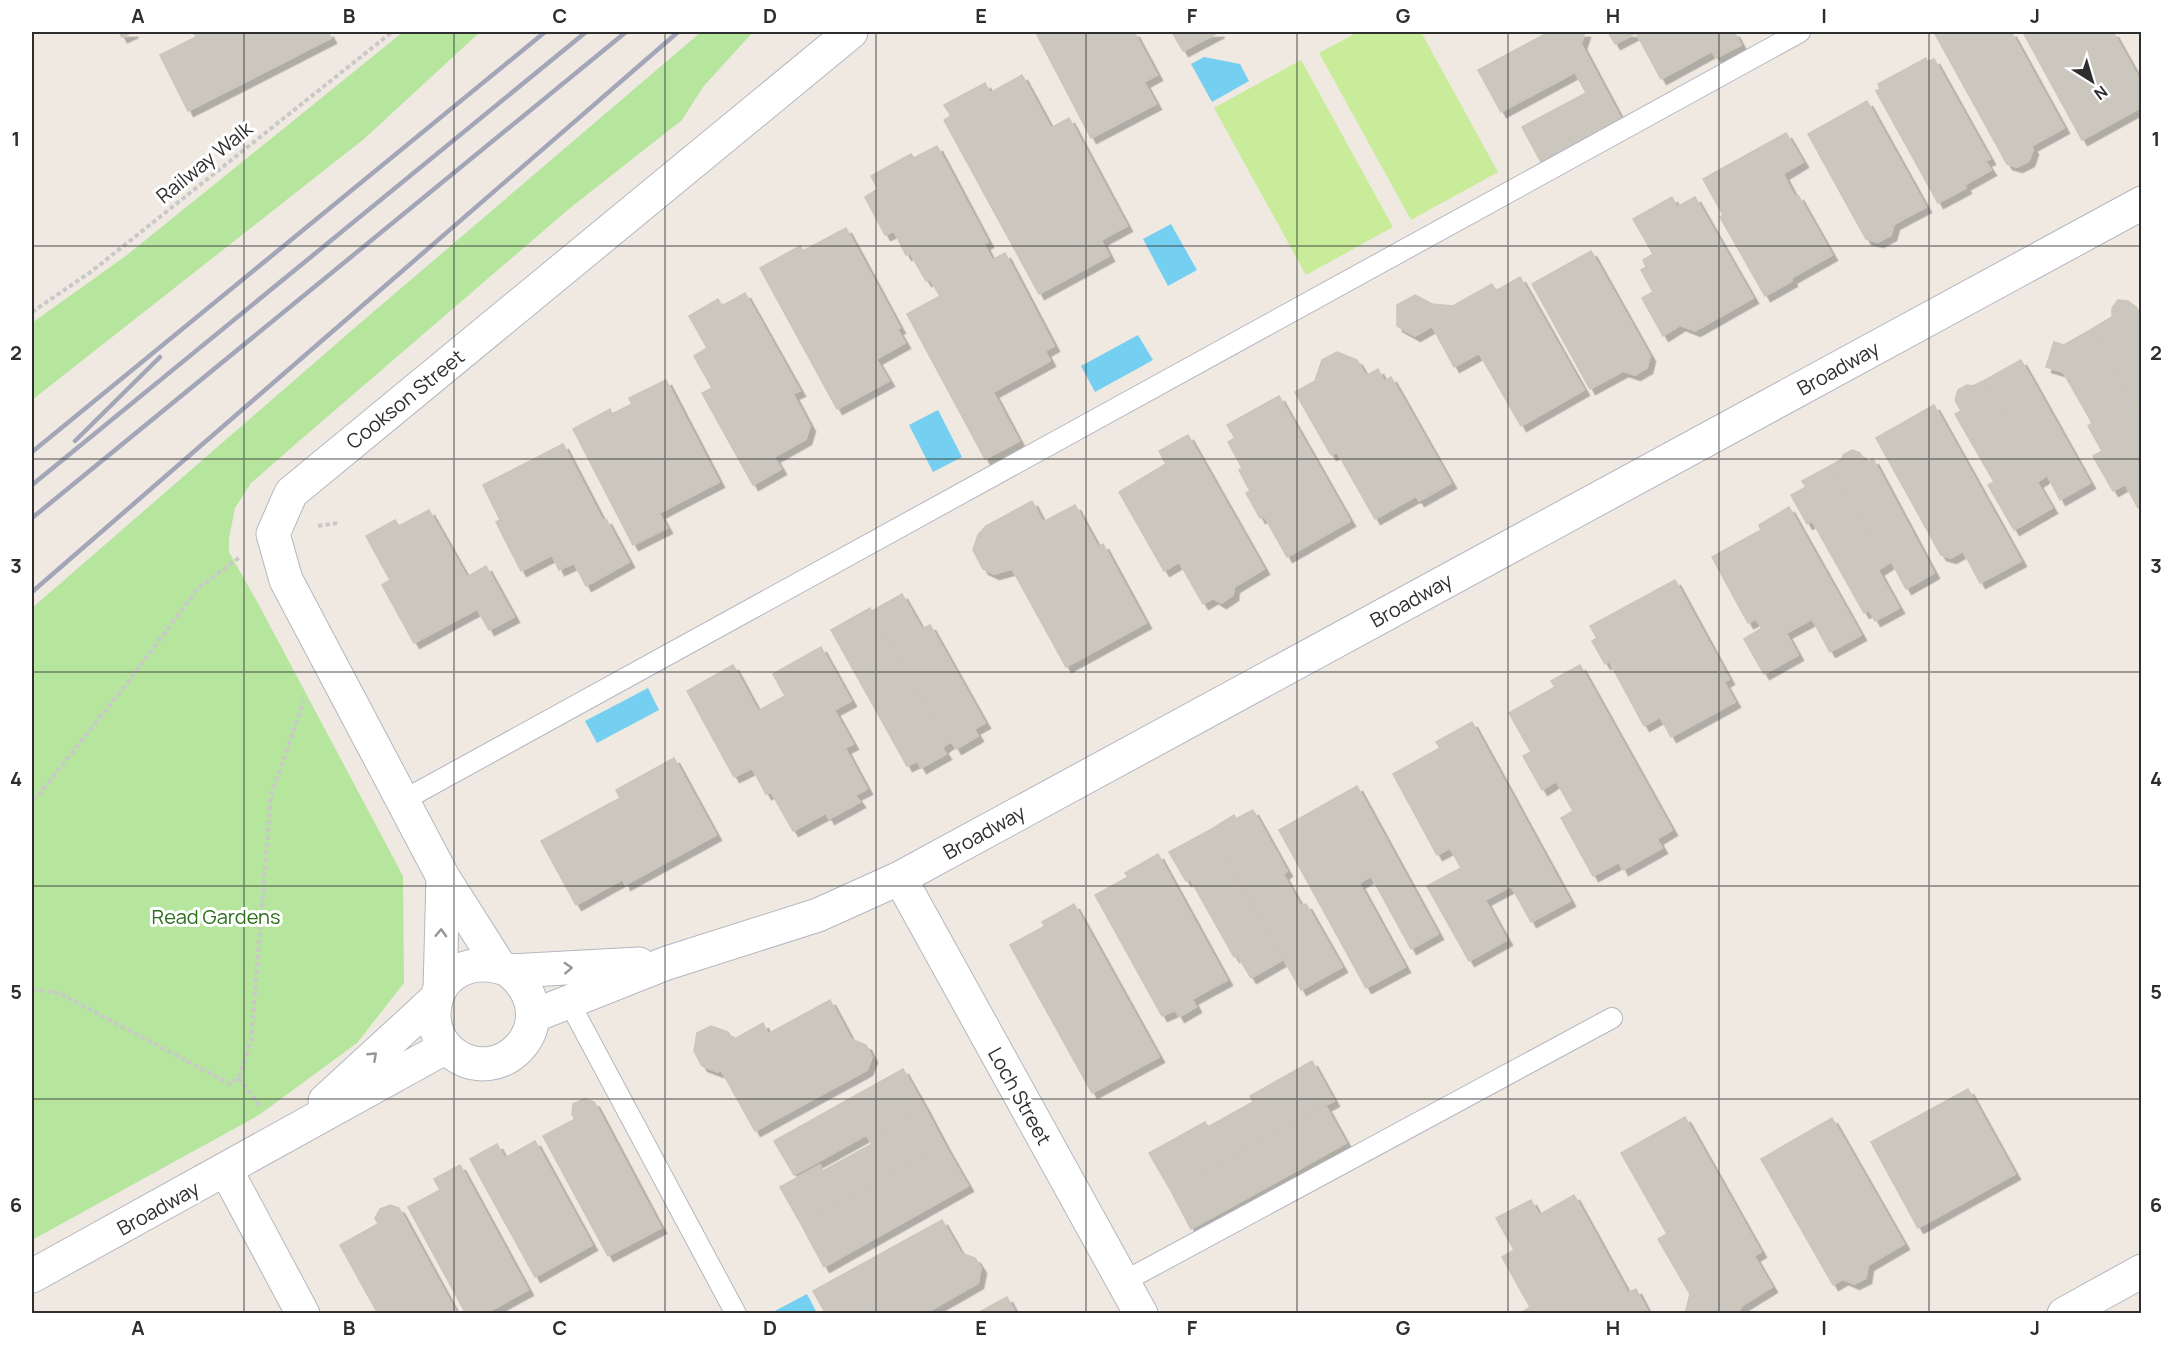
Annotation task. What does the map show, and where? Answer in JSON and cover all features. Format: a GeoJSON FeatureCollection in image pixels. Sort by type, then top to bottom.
{"type":"FeatureCollection","features":[{"type":"Feature","properties":{"kind":"street","name":"Cookson Street"},"geometry":{"type":"LineString","coordinates":[[273,534],[291,493],[851,32]]}},
{"type":"Feature","properties":{"kind":"street","name":"Broadway"},"geometry":{"type":"LineString","coordinates":[[533,1016],[667,963],[818,915],[900,878],[2142,203]]}},
{"type":"Feature","properties":{"kind":"street"},"geometry":{"type":"LineString","coordinates":[[273,534],[286,580],[443,877],[505,969],[522,982],[531,997],[533,1016],[530,1033],[520,1047],[507,1058],[490,1063],[472,1063],[456,1056],[446,1047],[436,1032],[434,1016],[438,994],[443,877]]}},
{"type":"Feature","properties":{"kind":"street","name":"Loch Street"},"geometry":{"type":"LineString","coordinates":[[900,878],[1141,1314]]}},
{"type":"Feature","properties":{"kind":"street","name":"Broadway"},"geometry":{"type":"LineString","coordinates":[[284,1138],[438,994],[451,976],[466,967],[483,963],[505,969],[667,963]]}},
{"type":"Feature","properties":{"kind":"street","name":"Broadway"},"geometry":{"type":"LineString","coordinates":[[32,1276],[446,1047]]}},
{"type":"Feature","properties":{"kind":"street"},"geometry":{"type":"LineString","coordinates":[[226,1170],[303,1314]]}},
{"type":"Feature","properties":{"kind":"street"},"geometry":{"type":"LineString","coordinates":[[2064,1314],[2142,1271]]}},
{"type":"Feature","properties":{"kind":"lane"},"geometry":{"type":"LineString","coordinates":[[402,801],[1800,32]]}},
{"type":"Feature","properties":{"kind":"lane"},"geometry":{"type":"LineString","coordinates":[[569,1002],[736,1314]]}},
{"type":"Feature","properties":{"kind":"lane"},"geometry":{"type":"LineString","coordinates":[[1123,1282],[1612,1018]]}},
{"type":"Feature","properties":{"kind":"path","name":"Railway Walk"},"geometry":{"type":"LineString","coordinates":[[32,312],[92,271],[392,32]]}},
{"type":"Feature","properties":{"kind":"path"},"geometry":{"type":"LineString","coordinates":[[32,800],[41,792],[128,682],[198,588],[273,534],[338,523]]}},
{"type":"Feature","properties":{"kind":"path"},"geometry":{"type":"LineString","coordinates":[[32,989],[59,993],[230,1084],[239,1078],[251,1040],[271,795],[323,650]]}},
{"type":"Feature","properties":{"kind":"green space"},"geometry":{"type":"Polygon","coordinates":[[[403,32],[480,32],[364,139],[32,400],[32,323],[127,255],[403,32]]]}},
{"type":"Feature","properties":{"kind":"green space","name":"Read Gardens"},"geometry":{"type":"Polygon","coordinates":[[[701,32],[753,32],[703,87],[682,120],[570,208],[298,442],[251,483],[235,508],[229,538],[229,552],[403,876],[404,983],[357,1043],[259,1115],[32,1240],[32,608],[701,32]]]}},
{"type":"Feature","properties":{"kind":"green space"},"geometry":{"type":"Polygon","coordinates":[[[1358,32],[1421,32],[1498,172],[1411,220],[1319,53],[1358,32]]]}},
{"type":"Feature","properties":{"kind":"green space"},"geometry":{"type":"Polygon","coordinates":[[[1301,60],[1393,227],[1306,275],[1214,108],[1301,60]]]}},
{"type":"Feature","properties":{"kind":"water"},"geometry":{"type":"Polygon","coordinates":[[[1204,57],[1240,64],[1249,81],[1212,102],[1191,64],[1204,57]]]}},
{"type":"Feature","properties":{"kind":"water"},"geometry":{"type":"Polygon","coordinates":[[[1171,224],[1197,270],[1168,286],[1143,239],[1171,224]]]}},
{"type":"Feature","properties":{"kind":"water"},"geometry":{"type":"Polygon","coordinates":[[[1138,335],[1153,360],[1095,392],[1081,366],[1138,335]]]}},
{"type":"Feature","properties":{"kind":"water"},"geometry":{"type":"Polygon","coordinates":[[[938,410],[962,457],[933,472],[909,425],[938,410]]]}},
{"type":"Feature","properties":{"kind":"water"},"geometry":{"type":"Polygon","coordinates":[[[648,688],[659,710],[597,743],[585,721],[648,688]]]}},
{"type":"Feature","properties":{"kind":"water"},"geometry":{"type":"Polygon","coordinates":[[[807,1294],[817,1313],[771,1313],[807,1294]]]}},
{"type":"Feature","properties":{"kind":"building"},"geometry":{"type":"Polygon","coordinates":[[[119,32],[133,32],[122,37],[119,32]]]}},
{"type":"Feature","properties":{"kind":"building"},"geometry":{"type":"Polygon","coordinates":[[[194,32],[328,32],[331,38],[188,111],[160,55],[196,37],[194,32]]]}},
{"type":"Feature","properties":{"kind":"building"},"geometry":{"type":"Polygon","coordinates":[[[1134,32],[1157,75],[1144,82],[1156,104],[1091,138],[1036,33],[1134,32]]]}},
{"type":"Feature","properties":{"kind":"building"},"geometry":{"type":"Polygon","coordinates":[[[1172,32],[1219,32],[1183,51],[1172,32]]]}},
{"type":"Feature","properties":{"kind":"building"},"geometry":{"type":"Polygon","coordinates":[[[1549,32],[1585,32],[1581,44],[1621,119],[1541,162],[1522,127],[1586,93],[1575,72],[1501,112],[1478,70],[1549,32]]]}},
{"type":"Feature","properties":{"kind":"building"},"geometry":{"type":"Polygon","coordinates":[[[1608,32],[1734,32],[1741,45],[1716,58],[1712,51],[1661,79],[1636,33],[1615,44],[1608,32]]]}},
{"type":"Feature","properties":{"kind":"building"},"geometry":{"type":"Polygon","coordinates":[[[1934,32],[2011,32],[2064,128],[2031,146],[2033,149],[2029,161],[2017,167],[2007,164],[1934,32]]]}},
{"type":"Feature","properties":{"kind":"building"},"geometry":{"type":"Polygon","coordinates":[[[2023,32],[2113,32],[2142,84],[2142,99],[2138,109],[2082,140],[2023,32]]]}},
{"type":"Feature","properties":{"kind":"building"},"geometry":{"type":"Polygon","coordinates":[[[1926,58],[1927,62],[1934,59],[1990,159],[1985,161],[1991,170],[1964,185],[1966,188],[1938,203],[1876,91],[1880,89],[1878,84],[1926,58]]]}},
{"type":"Feature","properties":{"kind":"building"},"geometry":{"type":"Polygon","coordinates":[[[1022,75],[1051,128],[1069,118],[1127,226],[1101,240],[1109,256],[1039,294],[944,120],[951,116],[944,105],[985,83],[990,93],[1022,75]]]}},
{"type":"Feature","properties":{"kind":"building"},"geometry":{"type":"Polygon","coordinates":[[[1867,101],[1926,207],[1894,224],[1891,235],[1878,242],[1866,239],[1808,134],[1867,101]]]}},
{"type":"Feature","properties":{"kind":"building"},"geometry":{"type":"Polygon","coordinates":[[[1786,133],[1803,162],[1783,174],[1795,197],[1798,195],[1832,255],[1765,296],[1720,217],[1723,215],[1703,179],[1786,133]]]}},
{"type":"Feature","properties":{"kind":"building"},"geometry":{"type":"Polygon","coordinates":[[[937,146],[988,242],[984,244],[992,260],[1005,253],[1054,346],[1045,351],[1050,361],[993,392],[1019,441],[985,459],[907,314],[940,296],[930,279],[926,281],[910,253],[906,255],[894,231],[885,235],[865,197],[878,189],[871,176],[911,154],[914,158],[937,146]]]}},
{"type":"Feature","properties":{"kind":"building"},"geometry":{"type":"Polygon","coordinates":[[[1672,197],[1677,207],[1695,197],[1753,298],[1695,331],[1680,325],[1663,336],[1642,298],[1653,292],[1641,270],[1646,267],[1643,260],[1653,254],[1633,219],[1672,197]]]}},
{"type":"Feature","properties":{"kind":"building"},"geometry":{"type":"Polygon","coordinates":[[[846,228],[900,328],[897,329],[905,343],[876,359],[889,381],[837,409],[760,268],[800,246],[803,251],[846,228]]]}},
{"type":"Feature","properties":{"kind":"building"},"geometry":{"type":"Polygon","coordinates":[[[1591,251],[1650,356],[1647,368],[1635,375],[1623,371],[1590,389],[1532,284],[1591,251]]]}},
{"type":"Feature","properties":{"kind":"building"},"geometry":{"type":"Polygon","coordinates":[[[1520,277],[1584,390],[1521,426],[1479,353],[1454,367],[1432,326],[1415,336],[1397,326],[1397,305],[1415,295],[1432,304],[1453,306],[1492,284],[1496,291],[1520,277]]]}},
{"type":"Feature","properties":{"kind":"building"},"geometry":{"type":"Polygon","coordinates":[[[745,293],[800,391],[793,394],[810,426],[806,439],[774,457],[781,469],[753,485],[702,393],[712,388],[694,356],[707,348],[689,316],[718,299],[722,306],[745,293]]]}},
{"type":"Feature","properties":{"kind":"building"},"geometry":{"type":"Polygon","coordinates":[[[2118,300],[2128,301],[2136,307],[2142,317],[2142,418],[2092,329],[2112,317],[2112,308],[2118,300]]]}},
{"type":"Feature","properties":{"kind":"building"},"geometry":{"type":"Polygon","coordinates":[[[2092,329],[2142,418],[2142,506],[2138,508],[2125,484],[2113,491],[2093,456],[2102,451],[2088,426],[2092,423],[2063,372],[2046,367],[2054,342],[2064,345],[2092,329]]]}},
{"type":"Feature","properties":{"kind":"building"},"geometry":{"type":"Polygon","coordinates":[[[1337,352],[1357,360],[1366,376],[1378,369],[1384,381],[1391,377],[1451,483],[1419,501],[1416,496],[1375,519],[1337,452],[1331,455],[1295,392],[1315,381],[1322,360],[1337,352]]]}},
{"type":"Feature","properties":{"kind":"building"},"geometry":{"type":"Polygon","coordinates":[[[2021,360],[2090,483],[2060,500],[2047,475],[2042,479],[1985,380],[2021,360]]]}},
{"type":"Feature","properties":{"kind":"building"},"geometry":{"type":"Polygon","coordinates":[[[666,380],[719,482],[659,513],[667,528],[633,545],[573,429],[610,409],[612,414],[632,404],[629,398],[666,380]]]}},
{"type":"Feature","properties":{"kind":"building"},"geometry":{"type":"Polygon","coordinates":[[[1985,380],[2042,479],[2037,482],[2052,508],[2014,530],[1988,485],[1994,482],[1955,414],[1961,411],[1955,400],[1958,390],[1985,380]]]}},
{"type":"Feature","properties":{"kind":"building"},"geometry":{"type":"Polygon","coordinates":[[[1279,396],[1350,521],[1287,557],[1264,516],[1260,518],[1246,493],[1250,491],[1239,470],[1242,468],[1228,442],[1235,438],[1227,425],[1279,396]]]}},
{"type":"Feature","properties":{"kind":"building"},"geometry":{"type":"Polygon","coordinates":[[[1934,405],[2021,561],[1980,583],[1963,551],[1951,558],[1941,555],[1876,438],[1934,405]]]}},
{"type":"Feature","properties":{"kind":"building"},"geometry":{"type":"Polygon","coordinates":[[[1188,435],[1264,569],[1234,587],[1233,595],[1221,603],[1213,598],[1203,604],[1179,562],[1164,571],[1119,492],[1166,464],[1159,451],[1188,435]]]}},
{"type":"Feature","properties":{"kind":"building"},"geometry":{"type":"Polygon","coordinates":[[[563,444],[603,521],[606,519],[629,562],[586,586],[574,563],[559,570],[552,555],[521,571],[496,522],[500,520],[483,485],[563,444]]]}},
{"type":"Feature","properties":{"kind":"building"},"geometry":{"type":"Polygon","coordinates":[[[1852,450],[1860,453],[1866,463],[1873,459],[1934,573],[1906,589],[1891,561],[1886,565],[1830,466],[1852,450]]]}},
{"type":"Feature","properties":{"kind":"building"},"geometry":{"type":"Polygon","coordinates":[[[1830,466],[1886,565],[1878,570],[1899,608],[1875,621],[1869,610],[1864,613],[1812,521],[1807,524],[1791,495],[1806,487],[1802,481],[1830,466]]]}},
{"type":"Feature","properties":{"kind":"building"},"geometry":{"type":"Polygon","coordinates":[[[1032,501],[1043,522],[1075,505],[1098,547],[1103,544],[1146,623],[1066,667],[1012,569],[994,574],[983,569],[973,550],[978,535],[986,526],[1032,501]]]}},
{"type":"Feature","properties":{"kind":"building"},"geometry":{"type":"Polygon","coordinates":[[[1789,507],[1861,635],[1830,652],[1812,619],[1786,633],[1798,655],[1764,674],[1744,639],[1762,628],[1756,619],[1748,623],[1712,557],[1761,530],[1759,525],[1789,507]]]}},
{"type":"Feature","properties":{"kind":"building"},"geometry":{"type":"Polygon","coordinates":[[[429,510],[467,577],[486,566],[514,617],[489,630],[477,609],[414,643],[382,585],[390,580],[366,536],[395,520],[399,526],[429,510]]]}},
{"type":"Feature","properties":{"kind":"building"},"geometry":{"type":"Polygon","coordinates":[[[1675,580],[1729,679],[1724,682],[1735,702],[1671,737],[1660,717],[1644,726],[1609,661],[1605,664],[1592,641],[1597,638],[1590,626],[1675,580]]]}},
{"type":"Feature","properties":{"kind":"building"},"geometry":{"type":"Polygon","coordinates":[[[902,594],[922,629],[930,625],[985,723],[974,729],[978,736],[956,749],[952,742],[947,744],[872,611],[902,594]]]}},
{"type":"Feature","properties":{"kind":"building"},"geometry":{"type":"Polygon","coordinates":[[[870,608],[947,744],[942,748],[946,754],[921,768],[917,761],[907,766],[831,630],[870,608]]]}},
{"type":"Feature","properties":{"kind":"building"},"geometry":{"type":"Polygon","coordinates":[[[821,647],[851,701],[834,710],[853,744],[845,748],[867,789],[855,795],[860,802],[829,819],[826,813],[793,831],[771,792],[766,794],[752,768],[734,777],[687,691],[733,665],[758,711],[785,696],[773,674],[821,647]]]}},
{"type":"Feature","properties":{"kind":"building"},"geometry":{"type":"Polygon","coordinates":[[[1580,665],[1672,830],[1657,839],[1662,848],[1623,870],[1619,862],[1593,876],[1561,818],[1573,811],[1556,781],[1542,790],[1523,756],[1531,752],[1509,713],[1555,687],[1551,681],[1580,665]]]}},
{"type":"Feature","properties":{"kind":"building"},"geometry":{"type":"Polygon","coordinates":[[[1472,722],[1570,901],[1531,922],[1511,886],[1485,900],[1507,940],[1469,961],[1427,886],[1461,868],[1450,848],[1437,855],[1393,774],[1440,748],[1436,742],[1472,722]]]}},
{"type":"Feature","properties":{"kind":"building"},"geometry":{"type":"Polygon","coordinates":[[[674,758],[716,835],[625,885],[623,879],[576,905],[541,841],[620,798],[616,790],[674,758]]]}},
{"type":"Feature","properties":{"kind":"building"},"geometry":{"type":"Polygon","coordinates":[[[1357,786],[1438,934],[1411,949],[1371,876],[1359,883],[1405,967],[1366,988],[1279,830],[1357,786]]]}},
{"type":"Feature","properties":{"kind":"building"},"geometry":{"type":"Polygon","coordinates":[[[1253,810],[1287,871],[1283,874],[1301,906],[1306,904],[1342,967],[1301,990],[1210,830],[1234,815],[1236,819],[1253,810]]]}},
{"type":"Feature","properties":{"kind":"building"},"geometry":{"type":"Polygon","coordinates":[[[1210,830],[1284,959],[1251,978],[1237,955],[1234,957],[1190,879],[1186,881],[1169,852],[1210,830]]]}},
{"type":"Feature","properties":{"kind":"building"},"geometry":{"type":"Polygon","coordinates":[[[1158,854],[1227,980],[1192,999],[1196,1007],[1179,1017],[1175,1010],[1162,1016],[1095,895],[1128,877],[1125,873],[1158,854]]]}},
{"type":"Feature","properties":{"kind":"building"},"geometry":{"type":"Polygon","coordinates":[[[1074,904],[1159,1057],[1092,1093],[1010,945],[1045,926],[1042,922],[1074,904]]]}},
{"type":"Feature","properties":{"kind":"building"},"geometry":{"type":"Polygon","coordinates":[[[830,1000],[851,1039],[866,1045],[872,1057],[867,1070],[755,1131],[721,1070],[718,1072],[702,1066],[694,1051],[697,1033],[711,1026],[728,1032],[733,1040],[763,1023],[768,1034],[830,1000]]]}},
{"type":"Feature","properties":{"kind":"building"},"geometry":{"type":"Polygon","coordinates":[[[1312,1061],[1334,1101],[1171,1191],[1149,1153],[1205,1122],[1208,1127],[1253,1102],[1250,1096],[1312,1061]]]}},
{"type":"Feature","properties":{"kind":"building"},"geometry":{"type":"Polygon","coordinates":[[[903,1069],[925,1108],[869,1139],[866,1135],[794,1175],[774,1141],[903,1069]]]}},
{"type":"Feature","properties":{"kind":"building"},"geometry":{"type":"Polygon","coordinates":[[[1968,1089],[2015,1174],[1918,1228],[1871,1142],[1968,1089]]]}},
{"type":"Feature","properties":{"kind":"building"},"geometry":{"type":"Polygon","coordinates":[[[584,1099],[594,1102],[661,1228],[608,1256],[543,1136],[575,1119],[572,1114],[573,1104],[584,1099]]]}},
{"type":"Feature","properties":{"kind":"building"},"geometry":{"type":"Polygon","coordinates":[[[1325,1105],[1346,1143],[1191,1229],[1171,1191],[1325,1105]]]}},
{"type":"Feature","properties":{"kind":"building"},"geometry":{"type":"Polygon","coordinates":[[[925,1108],[944,1144],[801,1224],[780,1187],[820,1165],[823,1171],[872,1144],[869,1139],[925,1108]]]}},
{"type":"Feature","properties":{"kind":"building"},"geometry":{"type":"Polygon","coordinates":[[[1685,1117],[1761,1252],[1754,1256],[1772,1287],[1741,1306],[1739,1314],[1685,1314],[1690,1294],[1658,1239],[1667,1234],[1621,1153],[1685,1117]]]}},
{"type":"Feature","properties":{"kind":"building"},"geometry":{"type":"Polygon","coordinates":[[[1832,1118],[1904,1244],[1868,1265],[1866,1278],[1854,1284],[1843,1279],[1833,1285],[1761,1159],[1832,1118]]]}},
{"type":"Feature","properties":{"kind":"building"},"geometry":{"type":"Polygon","coordinates":[[[535,1141],[592,1245],[535,1277],[470,1159],[497,1144],[505,1158],[535,1141]]]}},
{"type":"Feature","properties":{"kind":"building"},"geometry":{"type":"Polygon","coordinates":[[[944,1144],[968,1186],[824,1267],[801,1224],[944,1144]]]}},
{"type":"Feature","properties":{"kind":"building"},"geometry":{"type":"Polygon","coordinates":[[[460,1165],[528,1290],[484,1314],[466,1314],[408,1207],[440,1190],[434,1179],[460,1165]]]}},
{"type":"Feature","properties":{"kind":"building"},"geometry":{"type":"Polygon","coordinates":[[[1574,1195],[1628,1293],[1636,1289],[1649,1314],[1519,1314],[1530,1307],[1502,1257],[1514,1250],[1496,1218],[1531,1200],[1539,1215],[1574,1195]]]}},
{"type":"Feature","properties":{"kind":"building"},"geometry":{"type":"Polygon","coordinates":[[[390,1205],[399,1208],[457,1314],[378,1314],[340,1245],[378,1224],[375,1218],[380,1209],[390,1205]]]}},
{"type":"Feature","properties":{"kind":"building"},"geometry":{"type":"Polygon","coordinates":[[[942,1220],[961,1253],[975,1258],[981,1268],[978,1283],[924,1314],[826,1314],[813,1291],[942,1220]]]}},
{"type":"Feature","properties":{"kind":"building"},"geometry":{"type":"Polygon","coordinates":[[[1007,1297],[1016,1314],[976,1314],[1007,1297]]]}},
{"type":"Feature","properties":{"kind":"railway"},"geometry":{"type":"LineString","coordinates":[[32,452],[545,32]]}},
{"type":"Feature","properties":{"kind":"railway"},"geometry":{"type":"LineString","coordinates":[[32,485],[586,32]]}},
{"type":"Feature","properties":{"kind":"railway"},"geometry":{"type":"LineString","coordinates":[[32,518],[626,32]]}},
{"type":"Feature","properties":{"kind":"railway"},"geometry":{"type":"LineString","coordinates":[[32,592],[678,32]]}},
{"type":"Feature","properties":{"kind":"railway"},"geometry":{"type":"LineString","coordinates":[[75,441],[160,357]]}}]}
